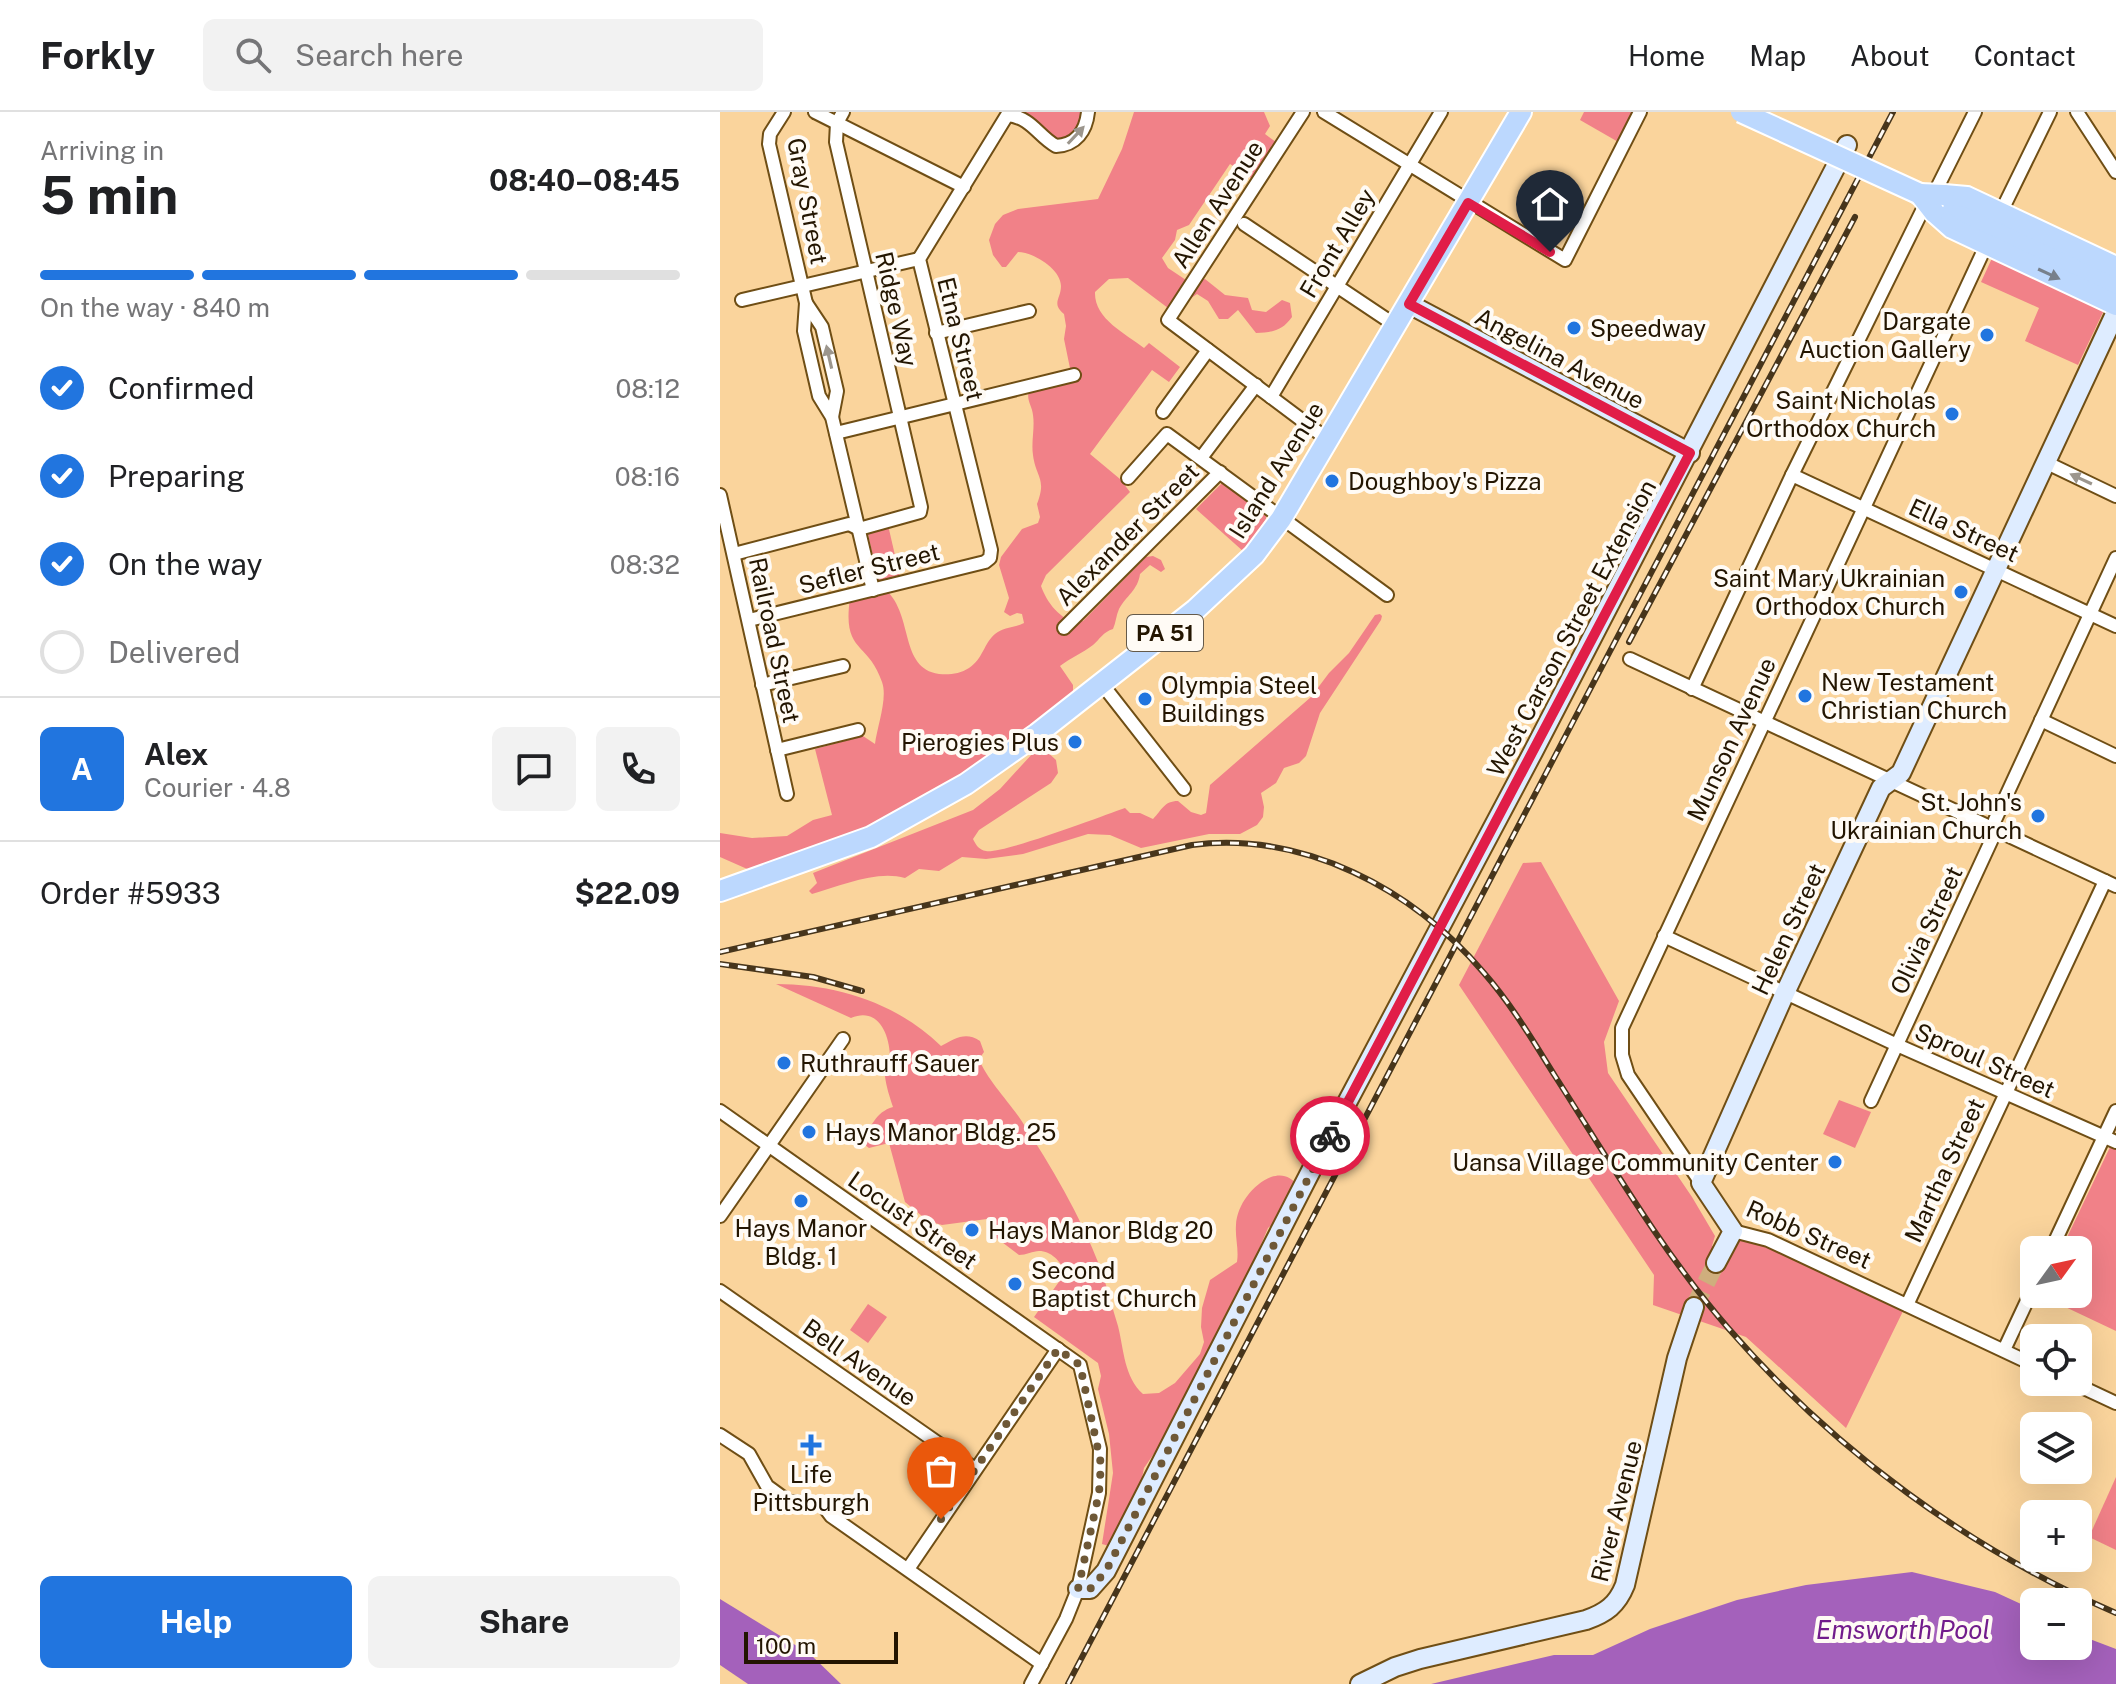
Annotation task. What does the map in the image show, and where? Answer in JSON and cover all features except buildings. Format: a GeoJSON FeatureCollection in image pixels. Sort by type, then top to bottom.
{"type":"FeatureCollection","features":[{"type":"Feature","properties":{"kind":"main road","name":"Island Avenue"},"geometry":{"type":"LineString","coordinates":[[720,891],[871,837],[922,810],[1001,759],[1102,684],[1188,616],[1254,555],[1281,519],[1521,112]]}},
{"type":"Feature","properties":{"kind":"main road"},"geometry":{"type":"LineString","coordinates":[[1741,112],[2116,286]]}},
{"type":"Feature","properties":{"kind":"main road"},"geometry":{"type":"LineString","coordinates":[[1930,199],[1967,197],[2116,267]]}},
{"type":"Feature","properties":{"kind":"main road"},"geometry":{"type":"LineString","coordinates":[[1930,199],[1952,228],[2115,315]]}},
{"type":"Feature","properties":{"kind":"street","name":"Gray Street"},"geometry":{"type":"LineString","coordinates":[[784,112],[770,134],[769,144],[806,303],[804,331],[819,396],[832,417],[854,527],[873,590]]}},
{"type":"Feature","properties":{"kind":"street"},"geometry":{"type":"LineString","coordinates":[[815,112],[840,117],[964,187]]}},
{"type":"Feature","properties":{"kind":"street"},"geometry":{"type":"LineString","coordinates":[[1009,114],[1033,125],[1056,146],[1066,146],[1083,132],[1088,112]]}},
{"type":"Feature","properties":{"kind":"street","name":"Allen Avenue"},"geometry":{"type":"LineString","coordinates":[[1208,350],[1168,320],[1303,112]]}},
{"type":"Feature","properties":{"kind":"street"},"geometry":{"type":"LineString","coordinates":[[1324,112],[1565,260],[1640,112]]}},
{"type":"Feature","properties":{"kind":"street","name":"Front Alley"},"geometry":{"type":"LineString","coordinates":[[1271,397],[1441,112]]}},
{"type":"Feature","properties":{"kind":"street"},"geometry":{"type":"LineString","coordinates":[[1692,689],[1792,475],[1975,112]]}},
{"type":"Feature","properties":{"kind":"street"},"geometry":{"type":"LineString","coordinates":[[2004,206],[2050,112]]}},
{"type":"Feature","properties":{"kind":"street"},"geometry":{"type":"LineString","coordinates":[[2077,112],[2115,168]]}},
{"type":"Feature","properties":{"kind":"street","name":"Etna Street"},"geometry":{"type":"LineString","coordinates":[[991,550],[919,259],[1009,114]]}},
{"type":"Feature","properties":{"kind":"street","name":"Ridge Way"},"geometry":{"type":"LineString","coordinates":[[840,117],[836,142],[921,507],[916,515],[854,527]]}},
{"type":"Feature","properties":{"kind":"street","name":"West Carson Street Extension"},"geometry":{"type":"LineString","coordinates":[[1078,1589],[1090,1589],[1106,1571],[1316,1161],[1690,453],[1847,145]]}},
{"type":"Feature","properties":{"kind":"street"},"geometry":{"type":"LineString","coordinates":[[1244,224],[1395,325]]}},
{"type":"Feature","properties":{"kind":"street","name":"Munson Avenue"},"geometry":{"type":"LineString","coordinates":[[1622,1028],[1983,252]]}},
{"type":"Feature","properties":{"kind":"street"},"geometry":{"type":"LineString","coordinates":[[742,300],[919,259]]}},
{"type":"Feature","properties":{"kind":"street","name":"Gray Street"},"geometry":{"type":"LineString","coordinates":[[806,303],[822,327],[837,391],[832,417]]}},
{"type":"Feature","properties":{"kind":"street","name":"Angelina Avenue"},"geometry":{"type":"LineString","coordinates":[[1409,304],[1690,453]]}},
{"type":"Feature","properties":{"kind":"street"},"geometry":{"type":"LineString","coordinates":[[936,333],[1029,311]]}},
{"type":"Feature","properties":{"kind":"street","name":"Helen Street"},"geometry":{"type":"LineString","coordinates":[[1701,1183],[1881,788],[1901,773],[2115,315]]}},
{"type":"Feature","properties":{"kind":"street"},"geometry":{"type":"LineString","coordinates":[[1163,412],[1208,350],[1327,439]]}},
{"type":"Feature","properties":{"kind":"street"},"geometry":{"type":"LineString","coordinates":[[836,433],[1074,375]]}},
{"type":"Feature","properties":{"kind":"street"},"geometry":{"type":"LineString","coordinates":[[1201,458],[1256,385]]}},
{"type":"Feature","properties":{"kind":"street"},"geometry":{"type":"LineString","coordinates":[[1128,478],[1167,434],[1387,595]]}},
{"type":"Feature","properties":{"kind":"street"},"geometry":{"type":"LineString","coordinates":[[2045,462],[2116,496]]}},
{"type":"Feature","properties":{"kind":"street","name":"Alexander Street"},"geometry":{"type":"LineString","coordinates":[[1064,628],[1220,472]]}},
{"type":"Feature","properties":{"kind":"street","name":"Ella Street"},"geometry":{"type":"LineString","coordinates":[[1792,475],[2116,626]]}},
{"type":"Feature","properties":{"kind":"street","name":"Railroad Street"},"geometry":{"type":"LineString","coordinates":[[720,495],[787,794]]}},
{"type":"Feature","properties":{"kind":"street"},"geometry":{"type":"LineString","coordinates":[[734,554],[854,527]]}},
{"type":"Feature","properties":{"kind":"street","name":"Sefler Street"},"geometry":{"type":"LineString","coordinates":[[749,620],[985,562],[990,558],[991,550]]}},
{"type":"Feature","properties":{"kind":"street","name":"Olivia Street"},"geometry":{"type":"LineString","coordinates":[[1871,1101],[1992,839],[1995,820],[2116,558]]}},
{"type":"Feature","properties":{"kind":"street"},"geometry":{"type":"LineString","coordinates":[[1630,659],[2110,883]]}},
{"type":"Feature","properties":{"kind":"street"},"geometry":{"type":"LineString","coordinates":[[762,685],[843,666]]}},
{"type":"Feature","properties":{"kind":"street"},"geometry":{"type":"LineString","coordinates":[[1102,684],[1184,789]]}},
{"type":"Feature","properties":{"kind":"street"},"geometry":{"type":"LineString","coordinates":[[2041,720],[2116,756]]}},
{"type":"Feature","properties":{"kind":"street"},"geometry":{"type":"LineString","coordinates":[[777,750],[858,730]]}},
{"type":"Feature","properties":{"kind":"street","name":"Martha Street"},"geometry":{"type":"LineString","coordinates":[[1907,1305],[2004,1093],[2110,883]]}},
{"type":"Feature","properties":{"kind":"street","name":"Sproul Street"},"geometry":{"type":"LineString","coordinates":[[1664,936],[1897,1045],[2110,1139]]}},
{"type":"Feature","properties":{"kind":"street","name":"Robb Street"},"geometry":{"type":"LineString","coordinates":[[1622,1028],[1622,1055],[1628,1075],[1733,1231],[1768,1240],[2020,1358]]}},
{"type":"Feature","properties":{"kind":"street"},"geometry":{"type":"LineString","coordinates":[[720,1216],[843,1039]]}},
{"type":"Feature","properties":{"kind":"street","name":"Locust Street"},"geometry":{"type":"LineString","coordinates":[[720,1111],[1080,1365],[1101,1464],[1099,1493],[1078,1589]]}},
{"type":"Feature","properties":{"kind":"street"},"geometry":{"type":"LineString","coordinates":[[2058,1236],[2110,1139],[2116,1111]]}},
{"type":"Feature","properties":{"kind":"street"},"geometry":{"type":"LineString","coordinates":[[1716,1263],[1733,1231]]}},
{"type":"Feature","properties":{"kind":"street","name":"Bell Avenue"},"geometry":{"type":"LineString","coordinates":[[720,1291],[975,1469]]}},
{"type":"Feature","properties":{"kind":"street","name":"River Avenue"},"geometry":{"type":"LineString","coordinates":[[1360,1684],[1407,1663],[1586,1620],[1615,1605],[1625,1585],[1677,1358],[1694,1307]]}},
{"type":"Feature","properties":{"kind":"street"},"geometry":{"type":"LineString","coordinates":[[2004,1350],[2024,1308]]}},
{"type":"Feature","properties":{"kind":"street"},"geometry":{"type":"LineString","coordinates":[[908,1569],[1058,1349]]}},
{"type":"Feature","properties":{"kind":"street"},"geometry":{"type":"LineString","coordinates":[[2092,1392],[2116,1403]]}},
{"type":"Feature","properties":{"kind":"street"},"geometry":{"type":"LineString","coordinates":[[720,1435],[749,1454],[767,1486],[789,1502],[822,1504],[831,1516],[1042,1664]]}},
{"type":"Feature","properties":{"kind":"street"},"geometry":{"type":"LineString","coordinates":[[1031,1684],[1078,1589]]}},
{"type":"Feature","properties":{"kind":"shaded area"},"geometry":{"type":"Polygon","coordinates":[[[1009,112],[1088,112],[1066,146],[1009,112]]]}},
{"type":"Feature","properties":{"kind":"shaded area"},"geometry":{"type":"Polygon","coordinates":[[[1134,112],[1264,112],[1270,126],[1265,134],[1280,145],[1257,182],[1230,164],[1189,225],[1177,230],[1175,240],[1162,258],[1168,268],[1186,280],[1205,279],[1225,295],[1248,298],[1252,310],[1266,312],[1282,300],[1290,303],[1292,317],[1277,330],[1256,333],[1238,310],[1228,319],[1219,319],[1208,301],[1197,294],[1172,311],[1128,278],[1109,279],[1095,292],[1096,302],[1105,318],[1144,348],[1149,343],[1180,367],[1169,382],[1152,370],[1090,454],[1120,479],[1130,492],[1046,575],[1041,586],[1047,599],[1063,616],[1069,620],[1083,621],[1146,557],[1161,560],[1165,569],[1161,572],[1150,565],[1140,574],[1134,589],[1119,609],[1113,629],[1060,666],[1073,685],[1073,694],[962,774],[870,832],[754,872],[720,857],[720,833],[752,838],[787,836],[813,820],[832,815],[815,749],[863,736],[875,744],[884,689],[870,659],[853,638],[850,598],[886,590],[895,601],[918,662],[926,670],[939,674],[954,674],[969,668],[995,634],[1024,623],[1022,614],[1010,616],[1004,612],[1009,598],[999,565],[1001,557],[1022,529],[1038,523],[1040,517],[1037,504],[1041,483],[1034,463],[1029,390],[1072,378],[1064,339],[1064,314],[1057,304],[1060,280],[1038,258],[1024,253],[1018,252],[1006,267],[1002,267],[993,255],[989,240],[995,224],[1003,215],[1018,209],[1098,199],[1122,149],[1134,112]]]}},
{"type":"Feature","properties":{"kind":"shaded area"},"geometry":{"type":"Polygon","coordinates":[[[1584,112],[1635,112],[1620,143],[1580,120],[1584,112]]]}},
{"type":"Feature","properties":{"kind":"shaded area"},"geometry":{"type":"Polygon","coordinates":[[[1993,256],[2105,308],[2078,365],[2025,341],[2039,308],[1981,282],[1993,256]]]}},
{"type":"Feature","properties":{"kind":"shaded area"},"geometry":{"type":"Polygon","coordinates":[[[1222,483],[1266,516],[1244,552],[1196,509],[1222,483]]]}},
{"type":"Feature","properties":{"kind":"shaded area"},"geometry":{"type":"Polygon","coordinates":[[[888,525],[900,577],[879,582],[867,530],[888,525]]]}},
{"type":"Feature","properties":{"kind":"shaded area"},"geometry":{"type":"Polygon","coordinates":[[[1380,614],[1381,620],[1320,713],[1306,756],[1299,763],[1284,768],[1276,783],[1261,793],[1263,817],[1257,825],[1240,834],[1209,834],[1141,848],[1110,835],[1088,834],[1023,854],[986,859],[962,857],[939,871],[919,869],[905,878],[870,877],[812,894],[809,891],[817,883],[813,873],[973,810],[1000,789],[1033,753],[1044,749],[1056,760],[1058,773],[1051,783],[979,830],[973,839],[981,850],[1012,847],[1125,808],[1130,813],[1140,813],[1153,819],[1166,804],[1178,801],[1191,812],[1206,813],[1210,785],[1311,697],[1349,653],[1375,615],[1380,614]]]}},
{"type":"Feature","properties":{"kind":"shaded area"},"geometry":{"type":"Polygon","coordinates":[[[1541,862],[1619,1001],[1604,1042],[1608,1073],[1692,1197],[1715,1236],[1712,1246],[1728,1254],[1740,1232],[1906,1305],[1846,1428],[1746,1337],[1653,1305],[1654,1275],[1459,985],[1523,863],[1541,862]]]}},
{"type":"Feature","properties":{"kind":"shaded area"},"geometry":{"type":"Polygon","coordinates":[[[776,984],[821,988],[864,999],[905,1018],[941,1046],[965,1036],[980,1041],[984,1052],[979,1059],[982,1066],[1032,1137],[1083,1229],[1105,1282],[1128,1371],[1143,1394],[1159,1393],[1175,1383],[1200,1354],[1204,1342],[1202,1308],[1210,1280],[1237,1262],[1237,1217],[1247,1196],[1264,1180],[1279,1175],[1293,1180],[1298,1186],[1282,1217],[1268,1228],[1202,1384],[1144,1468],[1140,1488],[1116,1548],[1102,1544],[1113,1473],[1109,1434],[1098,1389],[1101,1376],[1098,1363],[1034,1317],[1063,1276],[1066,1277],[1063,1268],[1053,1256],[1044,1252],[1019,1255],[990,1233],[987,1219],[942,1225],[928,1221],[905,1202],[889,1143],[869,1148],[861,1142],[878,1117],[893,1107],[885,1076],[890,1060],[888,1041],[881,1025],[869,1016],[851,1018],[776,984]]]}},
{"type":"Feature","properties":{"kind":"shaded area"},"geometry":{"type":"Polygon","coordinates":[[[1839,1100],[1871,1112],[1855,1148],[1823,1134],[1839,1100]]]}},
{"type":"Feature","properties":{"kind":"shaded area"},"geometry":{"type":"Polygon","coordinates":[[[2111,1145],[2116,1148],[2116,1331],[2067,1308],[2092,1308],[2092,1236],[2068,1236],[2111,1145]]]}},
{"type":"Feature","properties":{"kind":"shaded area"},"geometry":{"type":"Polygon","coordinates":[[[868,1304],[887,1317],[868,1343],[850,1330],[868,1304]]]}},
{"type":"Feature","properties":{"kind":"shaded area"},"geometry":{"type":"Polygon","coordinates":[[[2116,1477],[2116,1550],[2092,1538],[2092,1530],[2116,1477]]]}},
{"type":"Feature","properties":{"kind":"water","name":"Emsworth Pool"},"geometry":{"type":"Polygon","coordinates":[[[1912,1572],[1995,1592],[2020,1604],[2020,1660],[2092,1660],[2092,1640],[2116,1649],[2116,1684],[1431,1684],[1554,1655],[1593,1655],[1650,1629],[1737,1600],[1806,1585],[1912,1572]]]}},
{"type":"Feature","properties":{"kind":"water"},"geometry":{"type":"Polygon","coordinates":[[[720,1599],[810,1654],[841,1684],[748,1684],[720,1665],[720,1599]]]}},
{"type":"Feature","properties":{"kind":"tunnel"},"geometry":{"type":"LineString","coordinates":[[1694,1307],[1716,1263]]}},
{"type":"Feature","properties":{"kind":"railway"},"geometry":{"type":"LineString","coordinates":[[1068,1684],[1893,112]]}},
{"type":"Feature","properties":{"kind":"railway"},"geometry":{"type":"LineString","coordinates":[[1629,642],[1855,217]]}},
{"type":"Feature","properties":{"kind":"railway"},"geometry":{"type":"LineString","coordinates":[[720,952],[1192,845],[1234,843],[1275,847],[1315,857],[1353,872],[1390,892],[1424,916],[1456,943],[1484,973],[1522,1023],[1681,1269],[1729,1329],[1813,1416],[1907,1493],[1957,1527],[2062,1588],[2116,1613]]}},
{"type":"Feature","properties":{"kind":"railway"},"geometry":{"type":"LineString","coordinates":[[720,964],[813,977],[862,991]]}},
{"type":"Feature","properties":{"kind":"way so far"},"geometry":{"type":"LineString","coordinates":[[941,1519],[1058,1349],[1080,1365],[1100,1449],[1099,1493],[1078,1589],[1090,1589],[1106,1571],[1330,1136]]}},
{"type":"Feature","properties":{"kind":"place","name":"Speedway"},"geometry":{"type":"Point","coordinates":[1574,328]}},
{"type":"Feature","properties":{"kind":"place","name":"Dargate Auction Gallery"},"geometry":{"type":"Point","coordinates":[1987,335]}},
{"type":"Feature","properties":{"kind":"place","name":"Saint Nicholas Orthodox Church"},"geometry":{"type":"Point","coordinates":[1952,414]}},
{"type":"Feature","properties":{"kind":"place","name":"Doughboy's Pizza"},"geometry":{"type":"Point","coordinates":[1332,481]}},
{"type":"Feature","properties":{"kind":"place","name":"Saint Mary Ukrainian Orthodox Church"},"geometry":{"type":"Point","coordinates":[1961,592]}},
{"type":"Feature","properties":{"kind":"place","name":"New Testament Christian Church"},"geometry":{"type":"Point","coordinates":[1805,696]}},
{"type":"Feature","properties":{"kind":"place","name":"Olympia Steel Buildings"},"geometry":{"type":"Point","coordinates":[1145,699]}},
{"type":"Feature","properties":{"kind":"place","name":"Pierogies Plus"},"geometry":{"type":"Point","coordinates":[1075,742]}},
{"type":"Feature","properties":{"kind":"place","name":"St. John's Ukrainian Church"},"geometry":{"type":"Point","coordinates":[2038,816]}},
{"type":"Feature","properties":{"kind":"place","name":"Ruthrauff Sauer"},"geometry":{"type":"Point","coordinates":[784,1063]}},
{"type":"Feature","properties":{"kind":"place","name":"Hays Manor Bldg. 25"},"geometry":{"type":"Point","coordinates":[809,1132]}},
{"type":"Feature","properties":{"kind":"place","name":"Uansa Village Community Center"},"geometry":{"type":"Point","coordinates":[1835,1162]}},
{"type":"Feature","properties":{"kind":"place","name":"Hays Manor Bldg. 1"},"geometry":{"type":"Point","coordinates":[801,1201]}},
{"type":"Feature","properties":{"kind":"place","name":"Hays Manor Bldg 20"},"geometry":{"type":"Point","coordinates":[972,1230]}},
{"type":"Feature","properties":{"kind":"place","name":"Second Baptist Church"},"geometry":{"type":"Point","coordinates":[1015,1284]}},
{"type":"Feature","properties":{"kind":"place","name":"Life Pittsburgh"},"geometry":{"type":"Point","coordinates":[811,1445]}},
{"type":"Feature","properties":{"kind":"route"},"geometry":{"type":"LineString","coordinates":[[1330,1136],[1690,453],[1409,304],[1468,203],[1550,252]]}}]}
